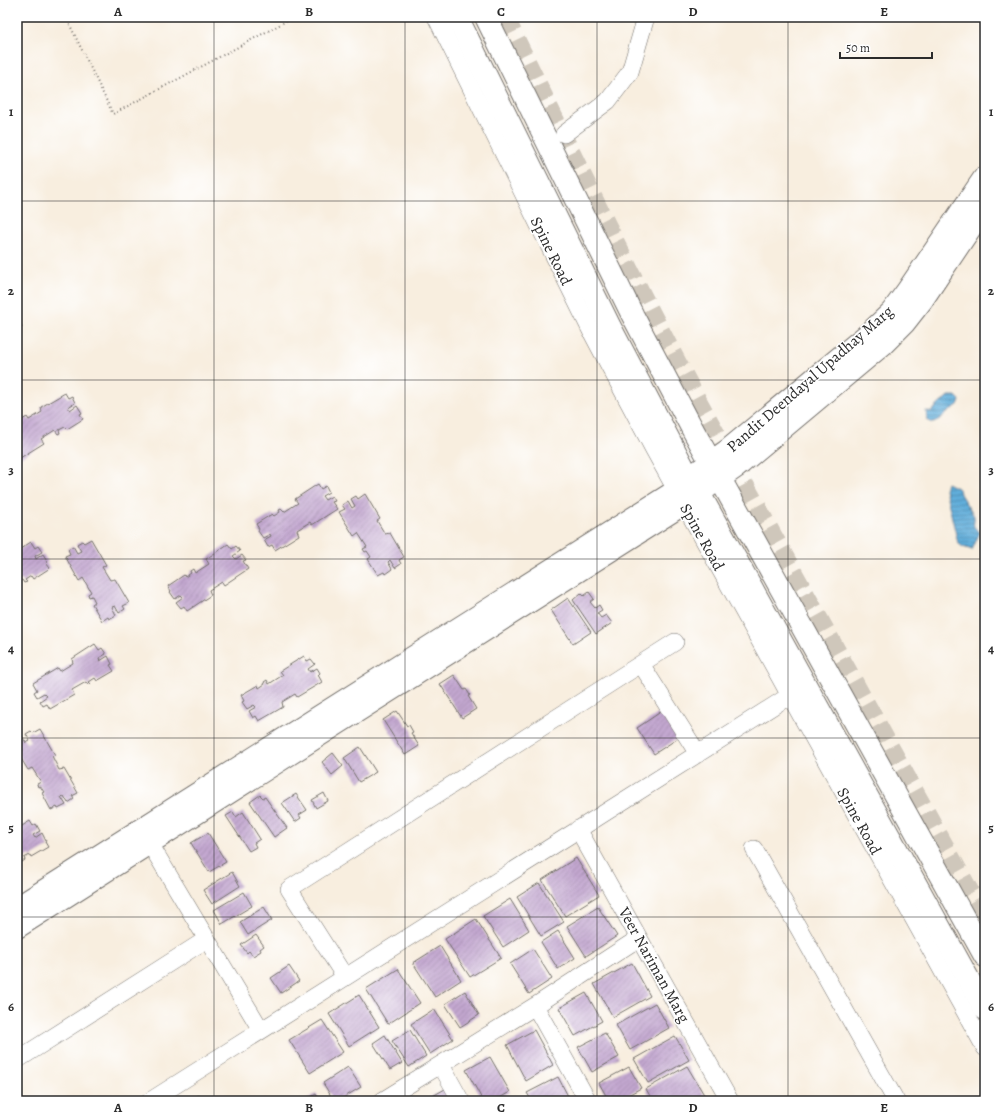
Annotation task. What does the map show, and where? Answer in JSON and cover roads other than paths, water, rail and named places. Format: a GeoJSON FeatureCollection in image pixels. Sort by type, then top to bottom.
{"type":"FeatureCollection","features":[{"type":"Feature","properties":{"kind":"main road","name":"Spine Road"},"geometry":{"type":"LineString","coordinates":[[457,17],[606,320],[687,491],[985,1009]]}},
{"type":"Feature","properties":{"kind":"main road"},"geometry":{"type":"LineString","coordinates":[[486,17],[633,316],[715,470],[985,956]]}},
{"type":"Feature","properties":{"kind":"main road","name":"Pandit Deendayal Upadhay Marg"},"geometry":{"type":"LineString","coordinates":[[146,836],[687,491],[715,470],[892,312],[985,177]]}},
{"type":"Feature","properties":{"kind":"main road","name":"Pandit Deendayal Upadhay Marg"},"geometry":{"type":"LineString","coordinates":[[715,470],[736,466],[883,344],[904,323],[922,300],[985,206]]}},
{"type":"Feature","properties":{"kind":"main road"},"geometry":{"type":"LineString","coordinates":[[17,908],[146,836]]}},
{"type":"Feature","properties":{"kind":"main road"},"geometry":{"type":"LineString","coordinates":[[17,927],[146,836]]}},
{"type":"Feature","properties":{"kind":"street","name":"Spine Road"},"geometry":{"type":"LineString","coordinates":[[436,17],[587,322],[687,491],[789,696],[985,1048]]}},
{"type":"Feature","properties":{"kind":"street"},"geometry":{"type":"LineString","coordinates":[[564,134],[608,101],[630,72],[646,17]]}},
{"type":"Feature","properties":{"kind":"street"},"geometry":{"type":"LineString","coordinates":[[345,977],[289,889],[674,642]]}},
{"type":"Feature","properties":{"kind":"street"},"geometry":{"type":"LineString","coordinates":[[641,664],[698,754]]}},
{"type":"Feature","properties":{"kind":"street"},"geometry":{"type":"LineString","coordinates":[[150,1101],[789,696]]}},
{"type":"Feature","properties":{"kind":"street","name":"Veer Nariman Marg"},"geometry":{"type":"LineString","coordinates":[[578,829],[730,1101]]}},
{"type":"Feature","properties":{"kind":"street"},"geometry":{"type":"LineString","coordinates":[[146,836],[261,1030]]}},
{"type":"Feature","properties":{"kind":"street"},"geometry":{"type":"LineString","coordinates":[[754,848],[896,1101]]}},
{"type":"Feature","properties":{"kind":"street"},"geometry":{"type":"LineString","coordinates":[[382,1101],[535,1006],[639,938]]}},
{"type":"Feature","properties":{"kind":"street"},"geometry":{"type":"LineString","coordinates":[[17,1060],[207,939]]}},
{"type":"Feature","properties":{"kind":"street"},"geometry":{"type":"LineString","coordinates":[[535,1006],[588,1101]]}},
{"type":"Feature","properties":{"kind":"street"},"geometry":{"type":"LineString","coordinates":[[441,1065],[460,1101]]}},
{"type":"Feature","properties":{"kind":"water"},"geometry":{"type":"Polygon","coordinates":[[[948,396],[956,396],[960,400],[959,404],[934,423],[930,422],[927,419],[926,411],[931,412],[948,396]]]}},
{"type":"Feature","properties":{"kind":"water"},"geometry":{"type":"Polygon","coordinates":[[[947,483],[959,489],[960,494],[974,516],[974,526],[980,532],[972,550],[963,547],[958,543],[945,489],[947,483]]]}},
{"type":"Feature","properties":{"kind":"tunnel"},"geometry":{"type":"LineString","coordinates":[[506,17],[617,244],[675,356],[985,917]]}}]}
